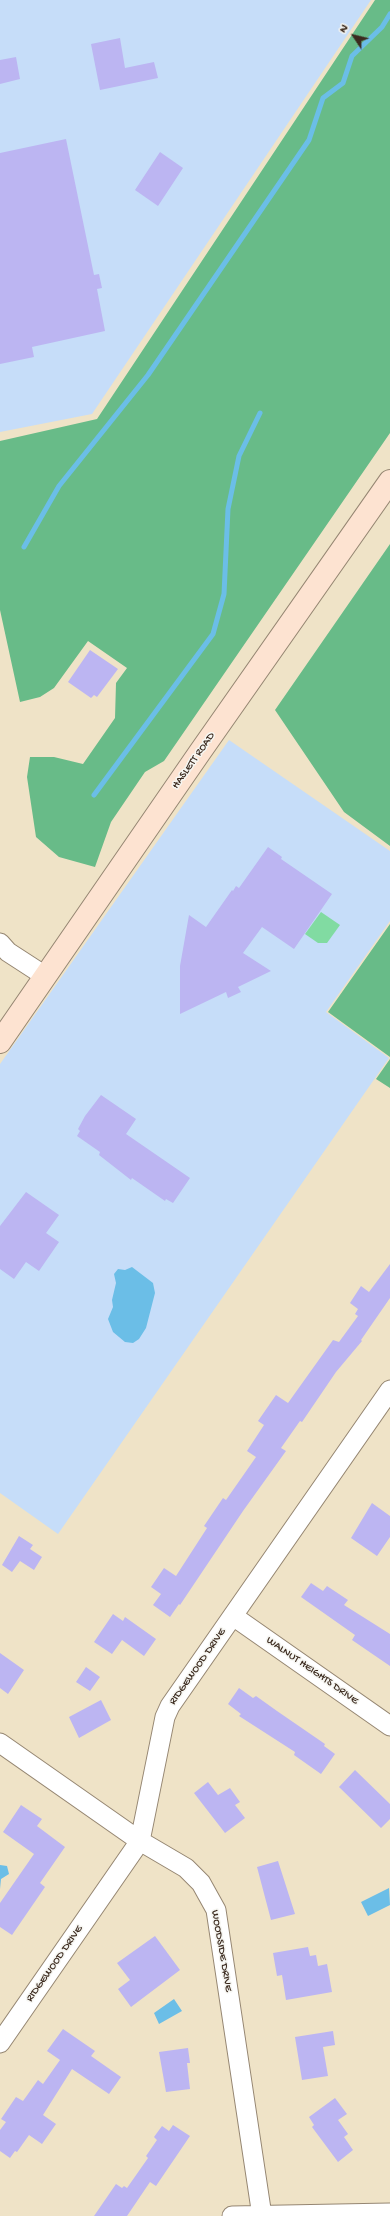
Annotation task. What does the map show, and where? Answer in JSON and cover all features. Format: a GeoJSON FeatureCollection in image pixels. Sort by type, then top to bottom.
{"type":"FeatureCollection","features":[{"type":"Feature","properties":{"kind":"main road","name":"HASLETT ROAD"},"geometry":{"type":"LineString","coordinates":[[0,1042],[390,481]]}},
{"type":"Feature","properties":{"kind":"street"},"geometry":{"type":"LineString","coordinates":[[0,943],[8,952],[46,976]]}},
{"type":"Feature","properties":{"kind":"street","name":"RIDGEWOOD DRIVE"},"geometry":{"type":"LineString","coordinates":[[0,2043],[140,1841],[165,1717],[170,1706],[390,1390]]}},
{"type":"Feature","properties":{"kind":"street","name":"WALNUT HEIGHTS DRIVE"},"geometry":{"type":"LineString","coordinates":[[233,1616],[390,1726]]}},
{"type":"Feature","properties":{"kind":"street","name":"WOODSIDE DRIVE"},"geometry":{"type":"LineString","coordinates":[[0,1743],[140,1841],[186,1868],[201,1883],[216,1910],[262,2215]]}},
{"type":"Feature","properties":{"kind":"street"},"geometry":{"type":"LineString","coordinates":[[232,2216],[390,2213]]}},
{"type":"Feature","properties":{"kind":"shaded area"},"geometry":{"type":"Polygon","coordinates":[[[0,0],[371,0],[92,414],[0,432],[0,0]]]}},
{"type":"Feature","properties":{"kind":"shaded area"},"geometry":{"type":"Polygon","coordinates":[[[229,740],[390,851],[390,921],[326,1012],[389,1058],[58,1534],[0,1493],[0,1064],[229,740]]]}},
{"type":"Feature","properties":{"kind":"green space"},"geometry":{"type":"Polygon","coordinates":[[[375,0],[390,0],[390,433],[164,761],[145,772],[111,822],[95,867],[59,857],[36,837],[27,777],[30,757],[54,757],[83,764],[115,718],[116,683],[127,668],[88,641],[54,688],[40,697],[20,702],[0,610],[0,441],[97,419],[375,0]]]}},
{"type":"Feature","properties":{"kind":"green space"},"geometry":{"type":"Polygon","coordinates":[[[390,544],[390,846],[344,812],[275,710],[390,544]]]}},
{"type":"Feature","properties":{"kind":"green space"},"geometry":{"type":"Polygon","coordinates":[[[321,912],[340,925],[327,943],[318,943],[305,934],[321,912]]]}},
{"type":"Feature","properties":{"kind":"green space"},"geometry":{"type":"Polygon","coordinates":[[[390,924],[390,1057],[328,1012],[390,924]]]}},
{"type":"Feature","properties":{"kind":"green space"},"geometry":{"type":"Polygon","coordinates":[[[390,1059],[390,1088],[376,1079],[390,1059]]]}},
{"type":"Feature","properties":{"kind":"water"},"geometry":{"type":"Polygon","coordinates":[[[132,1267],[153,1283],[155,1293],[146,1328],[139,1339],[133,1343],[125,1342],[113,1332],[108,1319],[113,1307],[112,1300],[116,1283],[114,1274],[118,1269],[125,1270],[132,1267]]]}},
{"type":"Feature","properties":{"kind":"water"},"geometry":{"type":"Polygon","coordinates":[[[0,1865],[7,1866],[9,1874],[1,1879],[0,1889],[0,1865]]]}},
{"type":"Feature","properties":{"kind":"water"},"geometry":{"type":"Polygon","coordinates":[[[389,1888],[390,1905],[368,1916],[361,1902],[389,1888]]]}},
{"type":"Feature","properties":{"kind":"water"},"geometry":{"type":"Polygon","coordinates":[[[174,1999],[182,2011],[159,2024],[154,2013],[174,1999]]]}},
{"type":"Feature","properties":{"kind":"building"},"geometry":{"type":"Polygon","coordinates":[[[120,38],[125,68],[154,62],[158,78],[100,90],[91,44],[120,38]]]}},
{"type":"Feature","properties":{"kind":"building"},"geometry":{"type":"Polygon","coordinates":[[[16,57],[20,79],[0,84],[0,60],[16,57]]]}},
{"type":"Feature","properties":{"kind":"building"},"geometry":{"type":"Polygon","coordinates":[[[66,139],[94,275],[99,274],[102,288],[97,289],[105,331],[32,347],[34,357],[0,364],[0,153],[66,139]]]}},
{"type":"Feature","properties":{"kind":"building"},"geometry":{"type":"Polygon","coordinates":[[[160,152],[183,168],[158,206],[135,190],[160,152]]]}},
{"type":"Feature","properties":{"kind":"building"},"geometry":{"type":"Polygon","coordinates":[[[90,650],[118,669],[97,697],[94,695],[91,698],[68,682],[90,650]]]}},
{"type":"Feature","properties":{"kind":"building"},"geometry":{"type":"Polygon","coordinates":[[[268,847],[282,857],[281,859],[332,894],[294,949],[262,927],[243,953],[271,971],[238,987],[241,992],[228,998],[226,992],[180,1014],[180,966],[189,915],[206,927],[232,890],[233,891],[236,886],[239,888],[268,847]]]}},
{"type":"Feature","properties":{"kind":"building"},"geometry":{"type":"Polygon","coordinates":[[[101,1095],[136,1119],[126,1134],[190,1178],[173,1203],[166,1199],[165,1201],[132,1178],[131,1180],[99,1155],[100,1152],[77,1136],[80,1131],[78,1129],[85,1116],[101,1095]]]}},
{"type":"Feature","properties":{"kind":"building"},"geometry":{"type":"Polygon","coordinates":[[[26,1192],[59,1215],[46,1233],[59,1242],[39,1271],[26,1262],[14,1279],[0,1269],[0,1226],[26,1192]]]}},
{"type":"Feature","properties":{"kind":"building"},"geometry":{"type":"Polygon","coordinates":[[[390,1264],[390,1298],[361,1340],[362,1341],[336,1372],[302,1422],[300,1421],[281,1448],[286,1451],[243,1511],[180,1605],[179,1604],[170,1617],[153,1605],[161,1594],[151,1587],[164,1568],[176,1576],[207,1528],[204,1526],[223,1498],[226,1500],[256,1457],[247,1451],[264,1425],[258,1421],[276,1395],[288,1403],[333,1340],[339,1342],[358,1316],[355,1314],[358,1309],[350,1303],[361,1286],[369,1292],[390,1264]]]}},
{"type":"Feature","properties":{"kind":"building"},"geometry":{"type":"Polygon","coordinates":[[[372,1503],[390,1516],[390,1537],[377,1556],[351,1538],[372,1503]]]}},
{"type":"Feature","properties":{"kind":"building"},"geometry":{"type":"Polygon","coordinates":[[[19,1536],[33,1545],[30,1549],[42,1557],[34,1570],[20,1561],[12,1572],[2,1565],[19,1536]]]}},
{"type":"Feature","properties":{"kind":"building"},"geometry":{"type":"Polygon","coordinates":[[[311,1583],[323,1591],[327,1586],[348,1600],[344,1605],[390,1634],[390,1666],[352,1640],[355,1635],[301,1597],[311,1583]]]}},
{"type":"Feature","properties":{"kind":"building"},"geometry":{"type":"Polygon","coordinates":[[[113,1614],[123,1621],[125,1617],[156,1639],[144,1656],[122,1640],[112,1654],[94,1642],[113,1614]]]}},
{"type":"Feature","properties":{"kind":"building"},"geometry":{"type":"Polygon","coordinates":[[[0,1653],[24,1670],[8,1694],[0,1688],[0,1653]]]}},
{"type":"Feature","properties":{"kind":"building"},"geometry":{"type":"Polygon","coordinates":[[[86,1667],[100,1677],[90,1691],[76,1682],[86,1667]]]}},
{"type":"Feature","properties":{"kind":"building"},"geometry":{"type":"Polygon","coordinates":[[[239,1688],[253,1698],[256,1696],[325,1744],[324,1746],[335,1754],[321,1774],[294,1755],[295,1752],[239,1716],[241,1714],[228,1704],[239,1688]]]}},
{"type":"Feature","properties":{"kind":"building"},"geometry":{"type":"Polygon","coordinates":[[[101,1700],[111,1720],[79,1738],[69,1717],[101,1700]]]}},
{"type":"Feature","properties":{"kind":"building"},"geometry":{"type":"Polygon","coordinates":[[[355,1770],[390,1804],[390,1819],[381,1828],[339,1787],[355,1770]]]}},
{"type":"Feature","properties":{"kind":"building"},"geometry":{"type":"Polygon","coordinates":[[[208,1782],[218,1795],[230,1788],[240,1802],[235,1805],[245,1818],[225,1833],[194,1793],[208,1782]]]}},
{"type":"Feature","properties":{"kind":"building"},"geometry":{"type":"Polygon","coordinates":[[[21,1805],[42,1819],[37,1826],[65,1847],[40,1883],[45,1887],[12,1935],[0,1927],[0,1903],[34,1854],[3,1832],[21,1805]]]}},
{"type":"Feature","properties":{"kind":"building"},"geometry":{"type":"Polygon","coordinates":[[[278,1861],[295,1914],[271,1920],[257,1867],[278,1861]]]}},
{"type":"Feature","properties":{"kind":"building"},"geometry":{"type":"Polygon","coordinates":[[[155,1936],[180,1970],[131,2007],[118,1989],[130,1980],[117,1963],[155,1936]]]}},
{"type":"Feature","properties":{"kind":"building"},"geometry":{"type":"Polygon","coordinates":[[[308,1947],[310,1956],[316,1955],[318,1966],[327,1964],[332,1992],[286,2000],[282,1975],[277,1976],[273,1953],[308,1947]]]}},
{"type":"Feature","properties":{"kind":"building"},"geometry":{"type":"Polygon","coordinates":[[[63,2029],[95,2051],[91,2056],[121,2077],[109,2094],[72,2069],[43,2115],[56,2124],[42,2144],[29,2135],[17,2152],[15,2151],[10,2158],[0,2151],[0,2130],[6,2122],[1,2119],[16,2097],[23,2101],[38,2080],[43,2084],[60,2060],[47,2051],[63,2029]]]}},
{"type":"Feature","properties":{"kind":"building"},"geometry":{"type":"Polygon","coordinates":[[[333,2031],[335,2045],[323,2047],[328,2076],[302,2080],[295,2037],[333,2031]]]}},
{"type":"Feature","properties":{"kind":"building"},"geometry":{"type":"Polygon","coordinates":[[[188,2048],[190,2063],[187,2063],[190,2089],[166,2092],[159,2052],[188,2048]]]}},
{"type":"Feature","properties":{"kind":"building"},"geometry":{"type":"Polygon","coordinates":[[[335,2098],[347,2114],[338,2120],[348,2134],[344,2137],[353,2150],[338,2162],[312,2127],[314,2125],[309,2117],[335,2098]]]}},
{"type":"Feature","properties":{"kind":"building"},"geometry":{"type":"Polygon","coordinates":[[[173,2125],[190,2136],[156,2186],[150,2182],[127,2216],[94,2216],[116,2184],[122,2188],[124,2186],[127,2188],[148,2158],[146,2156],[157,2140],[154,2137],[162,2126],[169,2131],[173,2125]]]}},
{"type":"Feature","properties":{"kind":"waterway"},"geometry":{"type":"LineString","coordinates":[[24,547],[59,486],[148,375],[309,140],[323,98],[343,83],[352,56],[382,27],[390,14]]}},
{"type":"Feature","properties":{"kind":"waterway"},"geometry":{"type":"LineString","coordinates":[[94,795],[213,634],[224,594],[228,509],[239,456],[260,413]]}}]}
